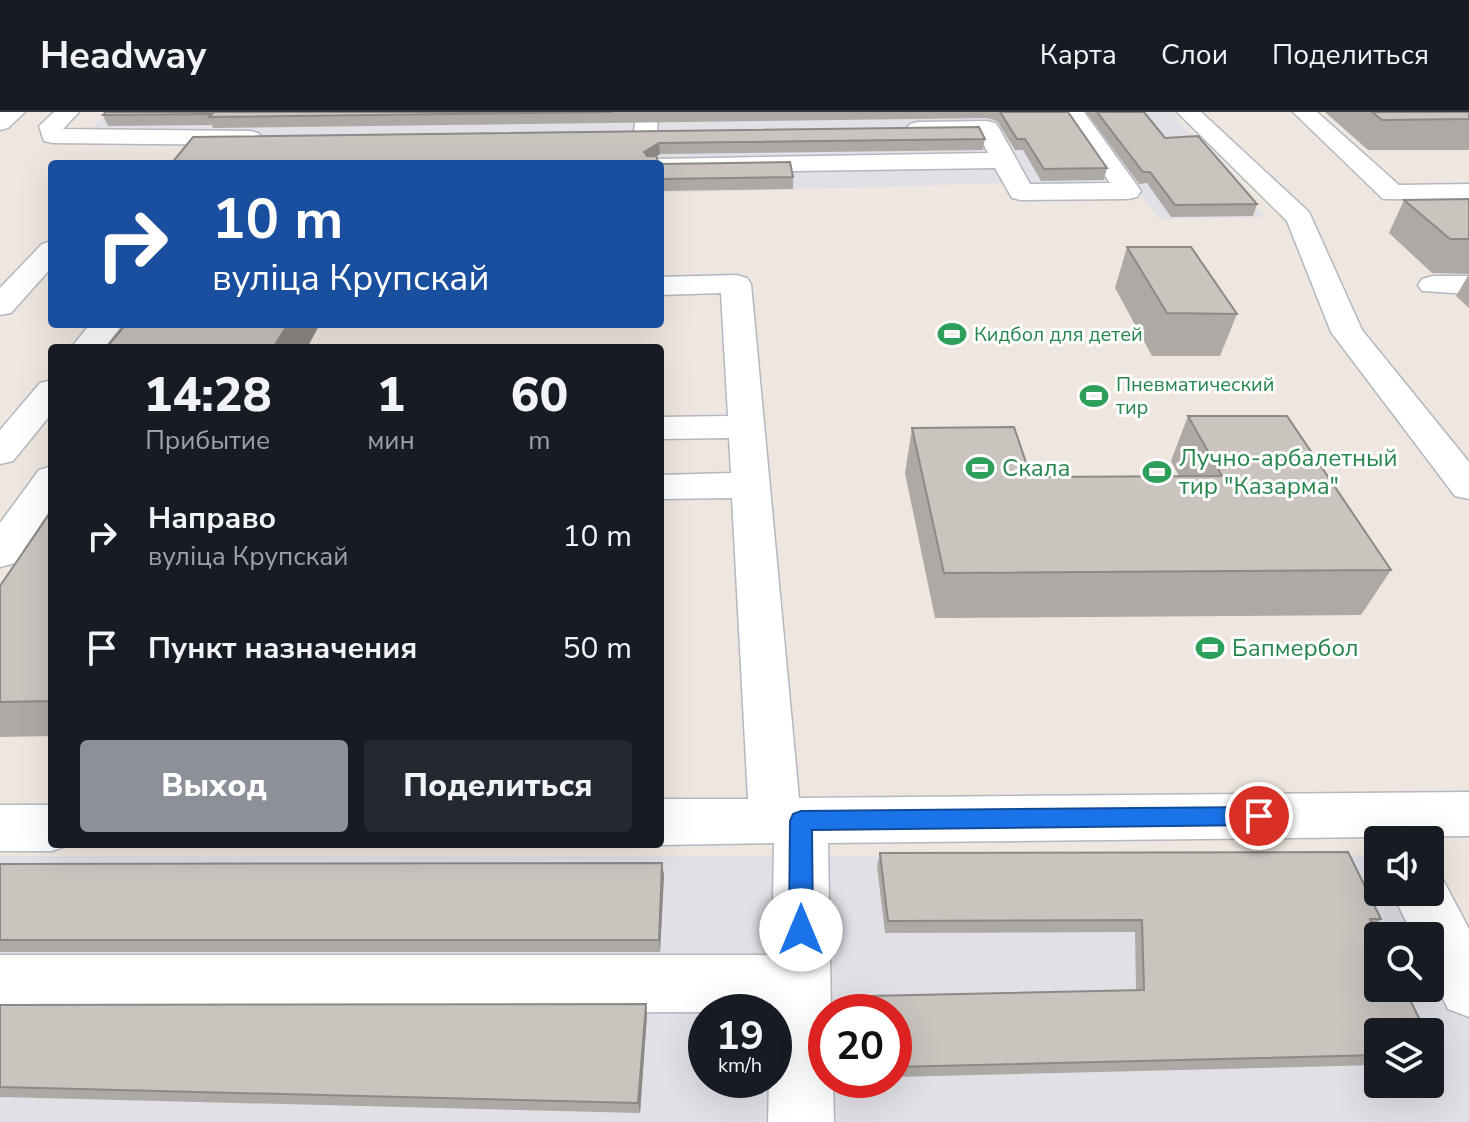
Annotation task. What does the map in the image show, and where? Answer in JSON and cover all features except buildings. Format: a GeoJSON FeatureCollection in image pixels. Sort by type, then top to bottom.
{"type":"FeatureCollection","features":[{"type":"Feature","properties":{"kind":"street"},"geometry":{"type":"LineString","coordinates":[[0,123],[14,112]]}},
{"type":"Feature","properties":{"kind":"street"},"geometry":{"type":"LineString","coordinates":[[68,112],[51,126],[52,136],[156,139],[265,137]]}},
{"type":"Feature","properties":{"kind":"street"},"geometry":{"type":"LineString","coordinates":[[218,138],[239,112]]}},
{"type":"Feature","properties":{"kind":"street"},"geometry":{"type":"LineString","coordinates":[[894,129],[982,120],[1021,192],[1128,191],[1072,112]]}},
{"type":"Feature","properties":{"kind":"street"},"geometry":{"type":"LineString","coordinates":[[1188,112],[1299,218],[1347,332],[1469,487]]}},
{"type":"Feature","properties":{"kind":"street"},"geometry":{"type":"LineString","coordinates":[[1304,112],[1392,193],[1469,192]]}},
{"type":"Feature","properties":{"kind":"street"},"geometry":{"type":"LineString","coordinates":[[643,160],[641,126],[676,132]]}},
{"type":"Feature","properties":{"kind":"street"},"geometry":{"type":"LineString","coordinates":[[136,160],[156,139]]}},
{"type":"Feature","properties":{"kind":"street"},"geometry":{"type":"LineString","coordinates":[[664,165],[1004,160]]}},
{"type":"Feature","properties":{"kind":"street"},"geometry":{"type":"LineString","coordinates":[[0,306],[48,254]]}},
{"type":"Feature","properties":{"kind":"street"},"geometry":{"type":"LineString","coordinates":[[664,286],[736,284],[751,485],[788,820],[801,984],[801,1122]]}},
{"type":"Feature","properties":{"kind":"street"},"geometry":{"type":"LineString","coordinates":[[1433,285],[1469,285]]}},
{"type":"Feature","properties":{"kind":"street"},"geometry":{"type":"LineString","coordinates":[[90,344],[104,328]]}},
{"type":"Feature","properties":{"kind":"street"},"geometry":{"type":"LineString","coordinates":[[0,453],[48,395]]}},
{"type":"Feature","properties":{"kind":"street"},"geometry":{"type":"LineString","coordinates":[[664,428],[747,427]]}},
{"type":"Feature","properties":{"kind":"street"},"geometry":{"type":"LineString","coordinates":[[0,553],[48,484]]}},
{"type":"Feature","properties":{"kind":"street"},"geometry":{"type":"LineString","coordinates":[[664,487],[751,485]]}},
{"type":"Feature","properties":{"kind":"street"},"geometry":{"type":"LineString","coordinates":[[1393,826],[1469,814]]}},
{"type":"Feature","properties":{"kind":"street"},"geometry":{"type":"LineString","coordinates":[[664,822],[788,820],[1364,827]]}},
{"type":"Feature","properties":{"kind":"street"},"geometry":{"type":"LineString","coordinates":[[0,828],[48,828]]}},
{"type":"Feature","properties":{"kind":"street"},"geometry":{"type":"LineString","coordinates":[[1427,906],[1469,988]]}},
{"type":"Feature","properties":{"kind":"street"},"geometry":{"type":"LineString","coordinates":[[0,984],[801,984]]}},
{"type":"Feature","properties":{"kind":"shaded area"},"geometry":{"type":"Polygon","coordinates":[[[108,112],[1171,112],[1266,217],[1159,219],[1130,180],[664,193],[664,160],[186,160],[209,129],[89,131],[108,112]]]}},
{"type":"Feature","properties":{"kind":"shaded area"},"geometry":{"type":"Polygon","coordinates":[[[1364,855],[1364,906],[1439,906],[1469,956],[1469,1122],[0,1122],[0,856],[1364,855]]]}},
{"type":"Feature","properties":{"kind":"place","name":"Кидбол для детей"},"geometry":{"type":"Point","coordinates":[952,334]}},
{"type":"Feature","properties":{"kind":"place","name":"Пневматический тир"},"geometry":{"type":"Point","coordinates":[1094,396]}},
{"type":"Feature","properties":{"kind":"place","name":"Скала"},"geometry":{"type":"Point","coordinates":[980,468]}},
{"type":"Feature","properties":{"kind":"place","name":"Лучно-арбалетный тир \"Казарма\""},"geometry":{"type":"Point","coordinates":[1157,472]}},
{"type":"Feature","properties":{"kind":"place","name":"Бапмербол"},"geometry":{"type":"Point","coordinates":[1210,648]}},
{"type":"Feature","properties":{"kind":"route"},"geometry":{"type":"LineString","coordinates":[[801,930],[801,821],[1259,816]]}}]}
